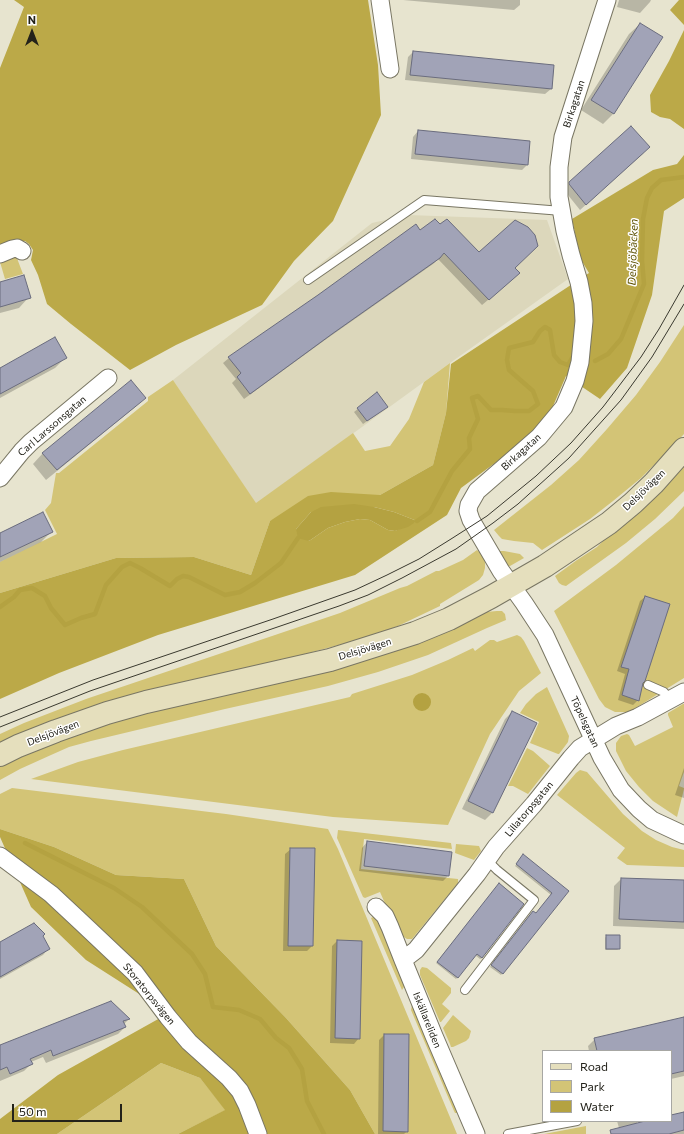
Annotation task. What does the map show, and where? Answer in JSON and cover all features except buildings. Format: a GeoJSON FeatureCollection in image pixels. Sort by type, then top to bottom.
{"type":"FeatureCollection","features":[{"type":"Feature","properties":{"kind":"street"},"geometry":{"type":"LineString","coordinates":[[380,0],[390,69]]}},
{"type":"Feature","properties":{"kind":"street","name":"Birkagatan"},"geometry":{"type":"LineString","coordinates":[[512,585],[501,571],[471,520],[468,511],[469,505],[477,491],[539,437],[564,407],[575,381],[582,351],[584,321],[583,303],[579,282],[565,231],[559,197],[559,167],[563,137],[607,0]]}},
{"type":"Feature","properties":{"kind":"street"},"geometry":{"type":"LineString","coordinates":[[0,254],[17,248],[22,251]]}},
{"type":"Feature","properties":{"kind":"street","name":"Carl Larssonsgatan"},"geometry":{"type":"LineString","coordinates":[[0,478],[30,442],[108,378]]}},
{"type":"Feature","properties":{"kind":"street","name":"Delsjövägen"},"geometry":{"type":"LineString","coordinates":[[0,755],[56,731],[107,713],[146,702],[330,660],[415,633],[449,619],[545,566],[609,523],[654,483],[684,449]]}},
{"type":"Feature","properties":{"kind":"street","name":"Töpelsgatan"},"geometry":{"type":"LineString","coordinates":[[512,585],[545,635],[602,758],[621,790],[652,820],[684,835]]}},
{"type":"Feature","properties":{"kind":"street","name":"Lillatorpsgatan"},"geometry":{"type":"LineString","coordinates":[[403,960],[416,950],[496,847],[580,748],[616,726],[638,717],[677,696]]}},
{"type":"Feature","properties":{"kind":"street","name":"Storatorpsvägen"},"geometry":{"type":"LineString","coordinates":[[0,856],[52,894],[134,973],[189,1042],[229,1078],[240,1091],[258,1134]]}},
{"type":"Feature","properties":{"kind":"street","name":"Iskällareliden"},"geometry":{"type":"LineString","coordinates":[[376,907],[385,916],[390,927],[476,1134]]}},
{"type":"Feature","properties":{"kind":"lane"},"geometry":{"type":"LineString","coordinates":[[308,280],[424,200],[562,211]]}},
{"type":"Feature","properties":{"kind":"lane"},"geometry":{"type":"LineString","coordinates":[[648,685],[677,696]]}},
{"type":"Feature","properties":{"kind":"lane"},"geometry":{"type":"LineString","coordinates":[[465,990],[534,900],[486,860]]}},
{"type":"Feature","properties":{"kind":"lane"},"geometry":{"type":"LineString","coordinates":[[508,1134],[571,1122]]}},
{"type":"Feature","properties":{"kind":"shaded area"},"geometry":{"type":"Polygon","coordinates":[[[14,0],[368,0],[378,65],[381,115],[333,221],[294,261],[262,305],[176,345],[130,370],[47,304],[38,275],[31,260],[33,250],[29,244],[25,241],[17,241],[0,246],[0,68],[24,7],[14,0]]]}},
{"type":"Feature","properties":{"kind":"shaded area"},"geometry":{"type":"Polygon","coordinates":[[[679,0],[684,0],[684,25],[670,10],[679,0]]]}},
{"type":"Feature","properties":{"kind":"shaded area"},"geometry":{"type":"Polygon","coordinates":[[[684,30],[684,129],[670,119],[660,117],[651,112],[650,95],[684,30]]]}},
{"type":"Feature","properties":{"kind":"shaded area"},"geometry":{"type":"Polygon","coordinates":[[[684,155],[684,198],[664,211],[652,295],[627,368],[600,399],[566,376],[544,427],[461,488],[447,515],[355,575],[158,635],[59,673],[0,699],[0,593],[116,558],[194,557],[251,575],[270,521],[308,496],[331,492],[380,495],[433,465],[446,413],[451,364],[589,273],[580,258],[572,219],[653,170],[677,164],[684,155]],[[374,507],[311,512],[296,529],[309,541],[328,528],[360,519],[370,520],[388,530],[395,531],[417,521],[394,512],[374,507]]]}},
{"type":"Feature","properties":{"kind":"shaded area"},"geometry":{"type":"Polygon","coordinates":[[[408,215],[547,220],[568,279],[256,504],[173,380],[372,223],[408,215]]]}},
{"type":"Feature","properties":{"kind":"shaded area"},"geometry":{"type":"Polygon","coordinates":[[[0,829],[54,847],[116,875],[184,879],[216,946],[286,1018],[350,1090],[375,1134],[178,1134],[225,1110],[200,1078],[161,1063],[57,1134],[0,1134],[0,1119],[58,1075],[169,1013],[86,960],[31,907],[0,837],[0,829]]]}},
{"type":"Feature","properties":{"kind":"green space"},"geometry":{"type":"Polygon","coordinates":[[[15,253],[23,274],[5,279],[0,262],[15,253]]]}},
{"type":"Feature","properties":{"kind":"green space"},"geometry":{"type":"Polygon","coordinates":[[[684,325],[684,434],[641,478],[613,501],[590,519],[542,550],[533,543],[502,539],[494,530],[551,485],[579,460],[636,395],[684,325]]]}},
{"type":"Feature","properties":{"kind":"green space"},"geometry":{"type":"Polygon","coordinates":[[[450,363],[446,413],[433,465],[380,495],[270,521],[251,575],[194,557],[116,558],[0,593],[0,562],[57,534],[45,510],[51,503],[56,473],[59,473],[148,401],[148,397],[173,380],[256,503],[353,433],[365,451],[390,446],[409,419],[424,382],[450,363]]]}},
{"type":"Feature","properties":{"kind":"green space"},"geometry":{"type":"Polygon","coordinates":[[[684,465],[684,491],[655,519],[626,543],[566,586],[559,583],[555,576],[597,547],[684,465]]]}},
{"type":"Feature","properties":{"kind":"green space"},"geometry":{"type":"Polygon","coordinates":[[[684,506],[684,678],[629,712],[615,712],[605,707],[599,699],[554,611],[616,565],[673,518],[684,506]]]}},
{"type":"Feature","properties":{"kind":"green space"},"geometry":{"type":"Polygon","coordinates":[[[477,550],[482,554],[485,562],[483,575],[479,580],[440,604],[440,606],[398,626],[365,638],[286,659],[112,700],[74,713],[0,743],[0,734],[24,723],[86,699],[340,613],[407,586],[436,571],[463,560],[477,550]]]}},
{"type":"Feature","properties":{"kind":"green space"},"geometry":{"type":"Polygon","coordinates":[[[497,551],[520,554],[524,558],[510,566],[507,566],[497,551]]]}},
{"type":"Feature","properties":{"kind":"green space"},"geometry":{"type":"Polygon","coordinates":[[[502,611],[505,614],[506,620],[428,655],[378,672],[328,686],[225,709],[69,747],[20,769],[0,780],[0,767],[76,734],[106,724],[203,699],[326,672],[351,665],[417,643],[486,612],[502,611]]]}},
{"type":"Feature","properties":{"kind":"green space"},"geometry":{"type":"Polygon","coordinates":[[[517,635],[524,641],[541,673],[519,691],[490,734],[448,825],[333,817],[31,779],[78,762],[123,750],[350,697],[352,694],[412,675],[473,648],[475,651],[490,640],[497,642],[517,635]]]}},
{"type":"Feature","properties":{"kind":"green space"},"geometry":{"type":"Polygon","coordinates":[[[547,687],[569,736],[568,742],[559,754],[530,743],[539,722],[520,713],[526,704],[536,694],[547,687]]]}},
{"type":"Feature","properties":{"kind":"green space"},"geometry":{"type":"Polygon","coordinates":[[[683,704],[684,772],[679,786],[684,789],[677,817],[653,801],[639,787],[626,771],[616,751],[616,743],[621,736],[627,734],[635,746],[673,727],[668,713],[683,704]]]}},
{"type":"Feature","properties":{"kind":"green space"},"geometry":{"type":"Polygon","coordinates":[[[527,748],[533,751],[550,766],[528,794],[513,786],[508,786],[527,748]]]}},
{"type":"Feature","properties":{"kind":"green space"},"geometry":{"type":"Polygon","coordinates":[[[580,770],[587,772],[623,814],[642,831],[656,840],[672,847],[684,850],[684,867],[627,865],[617,858],[625,848],[557,795],[580,770]]]}},
{"type":"Feature","properties":{"kind":"green space"},"geometry":{"type":"Polygon","coordinates":[[[12,788],[226,814],[328,829],[338,849],[457,1134],[375,1134],[350,1090],[286,1018],[216,946],[184,879],[116,875],[54,847],[0,829],[0,794],[12,788]]]}},
{"type":"Feature","properties":{"kind":"green space"},"geometry":{"type":"Polygon","coordinates":[[[338,830],[451,843],[452,849],[364,839],[361,869],[458,879],[458,883],[412,939],[407,939],[398,933],[380,892],[365,898],[363,897],[337,838],[338,830]]]}},
{"type":"Feature","properties":{"kind":"green space"},"geometry":{"type":"Polygon","coordinates":[[[456,844],[479,846],[481,851],[474,860],[455,853],[456,844]]]}},
{"type":"Feature","properties":{"kind":"green space"},"geometry":{"type":"Polygon","coordinates":[[[379,916],[404,983],[402,990],[371,918],[379,916]]]}},
{"type":"Feature","properties":{"kind":"green space"},"geometry":{"type":"Polygon","coordinates":[[[422,967],[427,968],[451,988],[451,993],[442,1004],[450,1011],[441,1022],[420,975],[420,970],[422,967]]]}},
{"type":"Feature","properties":{"kind":"green space"},"geometry":{"type":"Polygon","coordinates":[[[412,1005],[414,1006],[461,1113],[455,1113],[454,1111],[411,1010],[412,1005]]]}},
{"type":"Feature","properties":{"kind":"green space"},"geometry":{"type":"Polygon","coordinates":[[[453,1015],[471,1031],[469,1038],[466,1041],[451,1047],[443,1028],[453,1015]]]}},
{"type":"Feature","properties":{"kind":"green space"},"geometry":{"type":"Polygon","coordinates":[[[161,1063],[200,1078],[226,1110],[178,1134],[57,1134],[161,1063]]]}},
{"type":"Feature","properties":{"kind":"green space"},"geometry":{"type":"Polygon","coordinates":[[[586,1126],[586,1134],[544,1134],[586,1126]]]}},
{"type":"Feature","properties":{"kind":"water"},"geometry":{"type":"Polygon","coordinates":[[[354,504],[394,512],[417,521],[408,527],[395,531],[388,530],[370,520],[360,519],[328,528],[309,541],[298,538],[296,529],[311,512],[321,507],[354,504]]]}},
{"type":"Feature","properties":{"kind":"water"},"geometry":{"type":"Polygon","coordinates":[[[422,693],[428,696],[431,702],[428,708],[422,711],[416,708],[413,702],[416,696],[422,693]]]}},
{"type":"Feature","properties":{"kind":"waterway","name":"Delsjöbäcken"},"geometry":{"type":"LineString","coordinates":[[595,361],[608,354],[621,339],[644,284],[642,261],[643,219],[647,198],[652,188],[661,180],[684,177]]}},
{"type":"Feature","properties":{"kind":"waterway","name":"Delsjöbäcken"},"geometry":{"type":"LineString","coordinates":[[417,521],[430,512],[452,471],[470,449],[469,438],[478,419],[472,398],[478,396],[491,410],[529,411],[538,404],[533,391],[509,370],[507,360],[509,348],[533,342],[540,331],[545,327],[550,330],[554,355],[560,362],[568,365],[572,358]]}},
{"type":"Feature","properties":{"kind":"waterway","name":"Delsjöbäcken"},"geometry":{"type":"LineString","coordinates":[[0,607],[14,597],[20,590],[32,588],[45,596],[51,608],[65,625],[95,614],[106,585],[122,567],[130,563],[170,586],[177,579],[183,576],[189,577],[225,595],[240,592],[255,583],[281,563],[298,538]]}},
{"type":"Feature","properties":{"kind":"waterway"},"geometry":{"type":"LineString","coordinates":[[25,843],[114,888],[142,907],[192,954],[205,974],[213,1007],[239,1010],[260,1019],[276,1038],[289,1048],[302,1069],[307,1101],[324,1134]]}},
{"type":"Feature","properties":{"kind":"tram line"},"geometry":{"type":"LineString","coordinates":[[0,717],[93,680],[355,590],[419,559],[451,539],[487,516],[536,476],[571,443],[603,407],[641,357],[684,285]]}},
{"type":"Feature","properties":{"kind":"tram line"},"geometry":{"type":"LineString","coordinates":[[0,727],[90,691],[368,595],[456,549],[518,504],[569,458],[621,400],[652,357],[684,304]]}}]}
